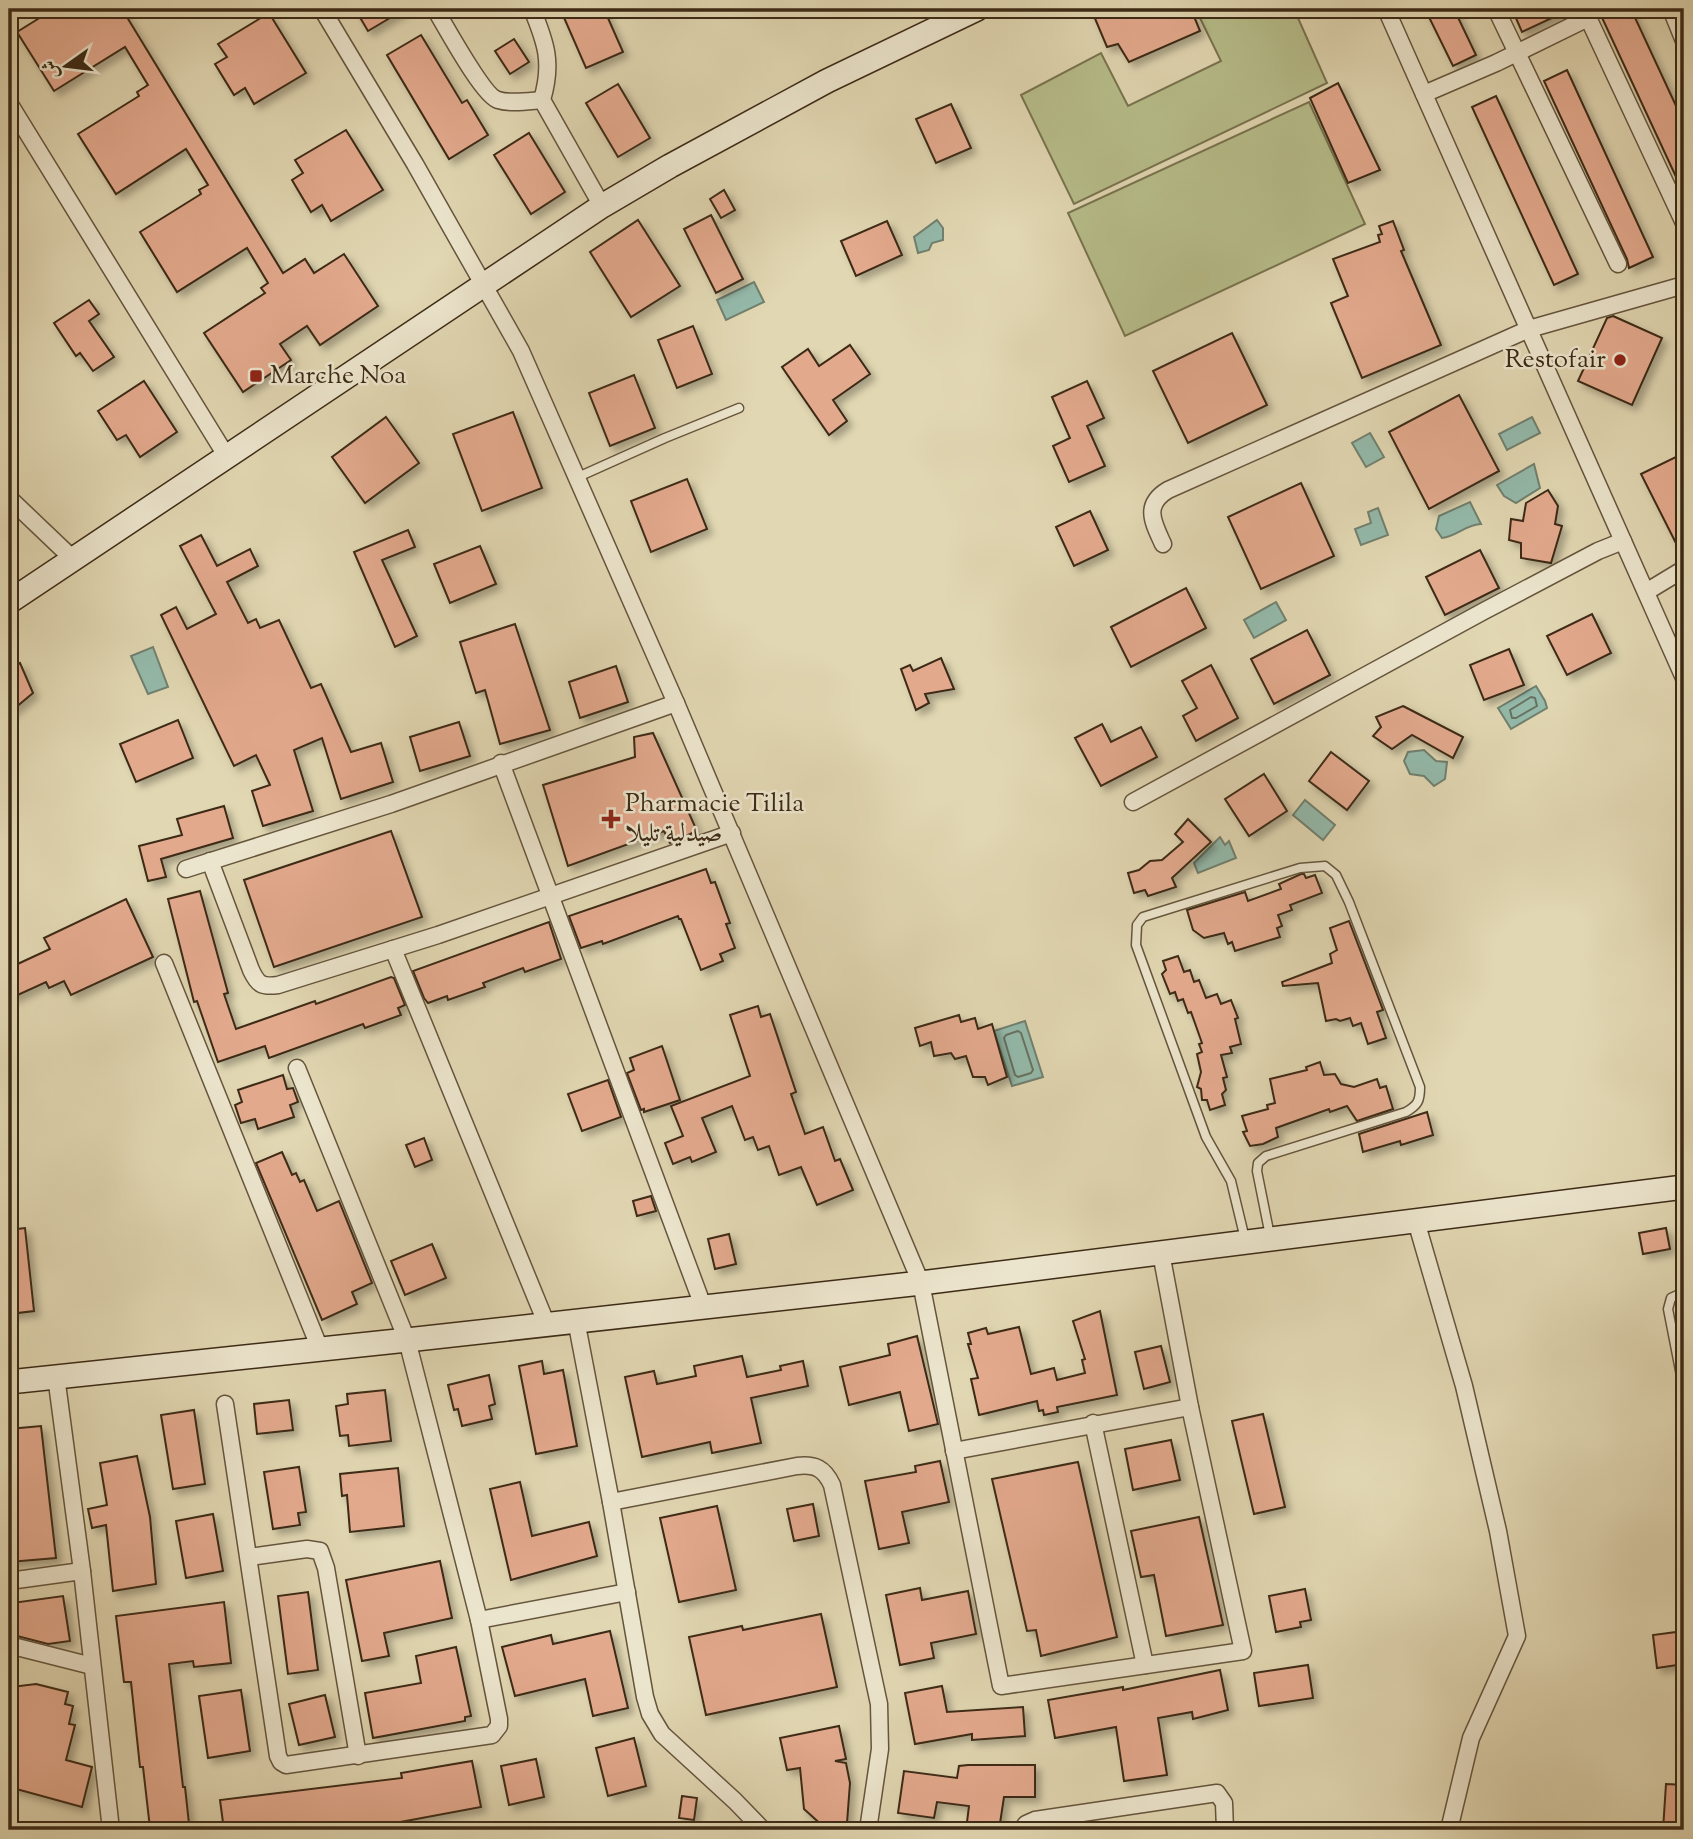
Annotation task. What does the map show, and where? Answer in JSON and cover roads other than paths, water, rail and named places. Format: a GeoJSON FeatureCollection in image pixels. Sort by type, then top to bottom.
{"type":"FeatureCollection","features":[{"type":"Feature","properties":{"kind":"street"},"geometry":{"type":"LineString","coordinates":[[322,9],[521,351],[676,702],[921,1283],[1002,1686],[1243,1651],[1190,1407],[1161,1253]]}},
{"type":"Feature","properties":{"kind":"street"},"geometry":{"type":"LineString","coordinates":[[435,9],[479,82],[493,99],[500,102],[542,100]]}},
{"type":"Feature","properties":{"kind":"street"},"geometry":{"type":"LineString","coordinates":[[533,9],[545,40],[548,59],[547,85],[542,100],[602,206]]}},
{"type":"Feature","properties":{"kind":"street"},"geometry":{"type":"LineString","coordinates":[[9,602],[602,206],[815,87],[977,9]]}},
{"type":"Feature","properties":{"kind":"street"},"geometry":{"type":"LineString","coordinates":[[1386,9],[1684,678]]}},
{"type":"Feature","properties":{"kind":"street"},"geometry":{"type":"LineString","coordinates":[[1496,9],[1618,264]]}},
{"type":"Feature","properties":{"kind":"street"},"geometry":{"type":"LineString","coordinates":[[1671,9],[1684,41]]}},
{"type":"Feature","properties":{"kind":"street"},"geometry":{"type":"LineString","coordinates":[[1424,94],[1517,52],[1586,13],[1684,223]]}},
{"type":"Feature","properties":{"kind":"street"},"geometry":{"type":"LineString","coordinates":[[9,103],[227,457]]}},
{"type":"Feature","properties":{"kind":"street"},"geometry":{"type":"LineString","coordinates":[[1163,544],[1153,521],[1152,511],[1160,495],[1529,329],[1684,285]]}},
{"type":"Feature","properties":{"kind":"street"},"geometry":{"type":"LineString","coordinates":[[9,498],[73,559]]}},
{"type":"Feature","properties":{"kind":"street"},"geometry":{"type":"LineString","coordinates":[[1133,802],[1484,611],[1598,551],[1623,541]]}},
{"type":"Feature","properties":{"kind":"street"},"geometry":{"type":"LineString","coordinates":[[1646,592],[1684,569]]}},
{"type":"Feature","properties":{"kind":"street"},"geometry":{"type":"LineString","coordinates":[[186,869],[390,804],[676,702]]}},
{"type":"Feature","properties":{"kind":"street"},"geometry":{"type":"LineString","coordinates":[[502,764],[703,1306]]}},
{"type":"Feature","properties":{"kind":"street"},"geometry":{"type":"LineString","coordinates":[[210,861],[251,970],[262,986],[278,985],[393,949],[732,833]]}},
{"type":"Feature","properties":{"kind":"street"},"geometry":{"type":"LineString","coordinates":[[393,949],[547,1325]]}},
{"type":"Feature","properties":{"kind":"street"},"geometry":{"type":"LineString","coordinates":[[164,964],[320,1349]]}},
{"type":"Feature","properties":{"kind":"street"},"geometry":{"type":"LineString","coordinates":[[225,1404],[279,1759],[286,1765],[358,1756],[486,1738],[497,1731],[499,1719],[479,1620],[407,1340],[297,1068]]}},
{"type":"Feature","properties":{"kind":"street"},"geometry":{"type":"LineString","coordinates":[[9,1382],[921,1283],[1684,1187]]}},
{"type":"Feature","properties":{"kind":"street"},"geometry":{"type":"LineString","coordinates":[[1416,1221],[1464,1387],[1498,1531],[1517,1636],[1471,1738],[1449,1830]]}},
{"type":"Feature","properties":{"kind":"street"},"geometry":{"type":"LineString","coordinates":[[576,1320],[645,1697],[655,1724],[671,1743],[763,1830]]}},
{"type":"Feature","properties":{"kind":"street"},"geometry":{"type":"LineString","coordinates":[[56,1376],[82,1571],[111,1830]]}},
{"type":"Feature","properties":{"kind":"street"},"geometry":{"type":"LineString","coordinates":[[954,1451],[1190,1407]]}},
{"type":"Feature","properties":{"kind":"street"},"geometry":{"type":"LineString","coordinates":[[1093,1423],[1145,1665]]}},
{"type":"Feature","properties":{"kind":"street"},"geometry":{"type":"LineString","coordinates":[[611,1502],[797,1466],[810,1465],[820,1468],[827,1475],[832,1485],[879,1704],[880,1749],[868,1830]]}},
{"type":"Feature","properties":{"kind":"street"},"geometry":{"type":"LineString","coordinates":[[250,1557],[307,1549],[320,1551],[326,1567],[358,1756]]}},
{"type":"Feature","properties":{"kind":"street"},"geometry":{"type":"LineString","coordinates":[[9,1581],[82,1571]]}},
{"type":"Feature","properties":{"kind":"street"},"geometry":{"type":"LineString","coordinates":[[479,1620],[627,1592]]}},
{"type":"Feature","properties":{"kind":"street"},"geometry":{"type":"LineString","coordinates":[[9,1646],[92,1666]]}},
{"type":"Feature","properties":{"kind":"street"},"geometry":{"type":"LineString","coordinates":[[1022,1830],[1026,1824],[1035,1820],[1217,1793],[1224,1803],[1226,1830]]}},
{"type":"Feature","properties":{"kind":"lane"},"geometry":{"type":"LineString","coordinates":[[578,477],[738,408]]}},
{"type":"Feature","properties":{"kind":"lane"},"geometry":{"type":"LineString","coordinates":[[1246,1242],[1231,1181],[1206,1137],[1136,945],[1137,925],[1143,917],[1300,867],[1325,866],[1336,875],[1349,902],[1420,1087],[1420,1101],[1406,1112],[1266,1156],[1258,1163],[1257,1171],[1271,1239]]}},
{"type":"Feature","properties":{"kind":"lane"},"geometry":{"type":"LineString","coordinates":[[1684,1292],[1671,1298],[1668,1310],[1684,1391]]}},
{"type":"Feature","properties":{"kind":"water"},"geometry":{"type":"Polygon","coordinates":[[[937,220],[943,228],[943,240],[932,243],[929,250],[918,253],[914,237],[937,220]]]}},
{"type":"Feature","properties":{"kind":"water"},"geometry":{"type":"Polygon","coordinates":[[[754,282],[764,302],[726,320],[717,300],[754,282]]]}},
{"type":"Feature","properties":{"kind":"water"},"geometry":{"type":"Polygon","coordinates":[[[1532,417],[1540,433],[1507,450],[1499,434],[1532,417]]]}},
{"type":"Feature","properties":{"kind":"water"},"geometry":{"type":"Polygon","coordinates":[[[1370,433],[1384,457],[1366,467],[1352,443],[1370,433]]]}},
{"type":"Feature","properties":{"kind":"water"},"geometry":{"type":"Polygon","coordinates":[[[1534,464],[1540,488],[1516,503],[1504,496],[1497,485],[1534,464]]]}},
{"type":"Feature","properties":{"kind":"water"},"geometry":{"type":"Polygon","coordinates":[[[1470,502],[1481,524],[1442,538],[1436,529],[1439,516],[1470,502]]]}},
{"type":"Feature","properties":{"kind":"water"},"geometry":{"type":"Polygon","coordinates":[[[1378,508],[1388,535],[1361,545],[1355,529],[1371,523],[1368,512],[1378,508]]]}},
{"type":"Feature","properties":{"kind":"water"},"geometry":{"type":"Polygon","coordinates":[[[1276,602],[1286,620],[1254,638],[1244,620],[1276,602]]]}},
{"type":"Feature","properties":{"kind":"water"},"geometry":{"type":"Polygon","coordinates":[[[153,647],[168,687],[148,694],[131,656],[153,647]]]}},
{"type":"Feature","properties":{"kind":"water"},"geometry":{"type":"Polygon","coordinates":[[[1536,686],[1547,708],[1511,729],[1498,708],[1536,686]]]}},
{"type":"Feature","properties":{"kind":"water"},"geometry":{"type":"Polygon","coordinates":[[[1424,750],[1436,761],[1447,762],[1445,779],[1434,786],[1424,776],[1410,774],[1404,761],[1408,752],[1424,750]]]}},
{"type":"Feature","properties":{"kind":"water"},"geometry":{"type":"Polygon","coordinates":[[[1305,800],[1335,825],[1323,840],[1293,815],[1305,800]]]}},
{"type":"Feature","properties":{"kind":"water"},"geometry":{"type":"Polygon","coordinates":[[[1220,837],[1225,845],[1229,841],[1236,858],[1198,873],[1194,863],[1220,837]]]}},
{"type":"Feature","properties":{"kind":"water"},"geometry":{"type":"Polygon","coordinates":[[[1025,1021],[1043,1077],[1012,1086],[994,1031],[1025,1021]]]}},
{"type":"Feature","properties":{"kind":"place","name":"Restofair"},"geometry":{"type":"Point","coordinates":[1620,360]}},
{"type":"Feature","properties":{"kind":"place","name":"Marche Noa"},"geometry":{"type":"Point","coordinates":[256,376]}},
{"type":"Feature","properties":{"kind":"place","name":"Pharmacie Tilila صيدلية تليلا"},"geometry":{"type":"Point","coordinates":[611,819]}}]}
